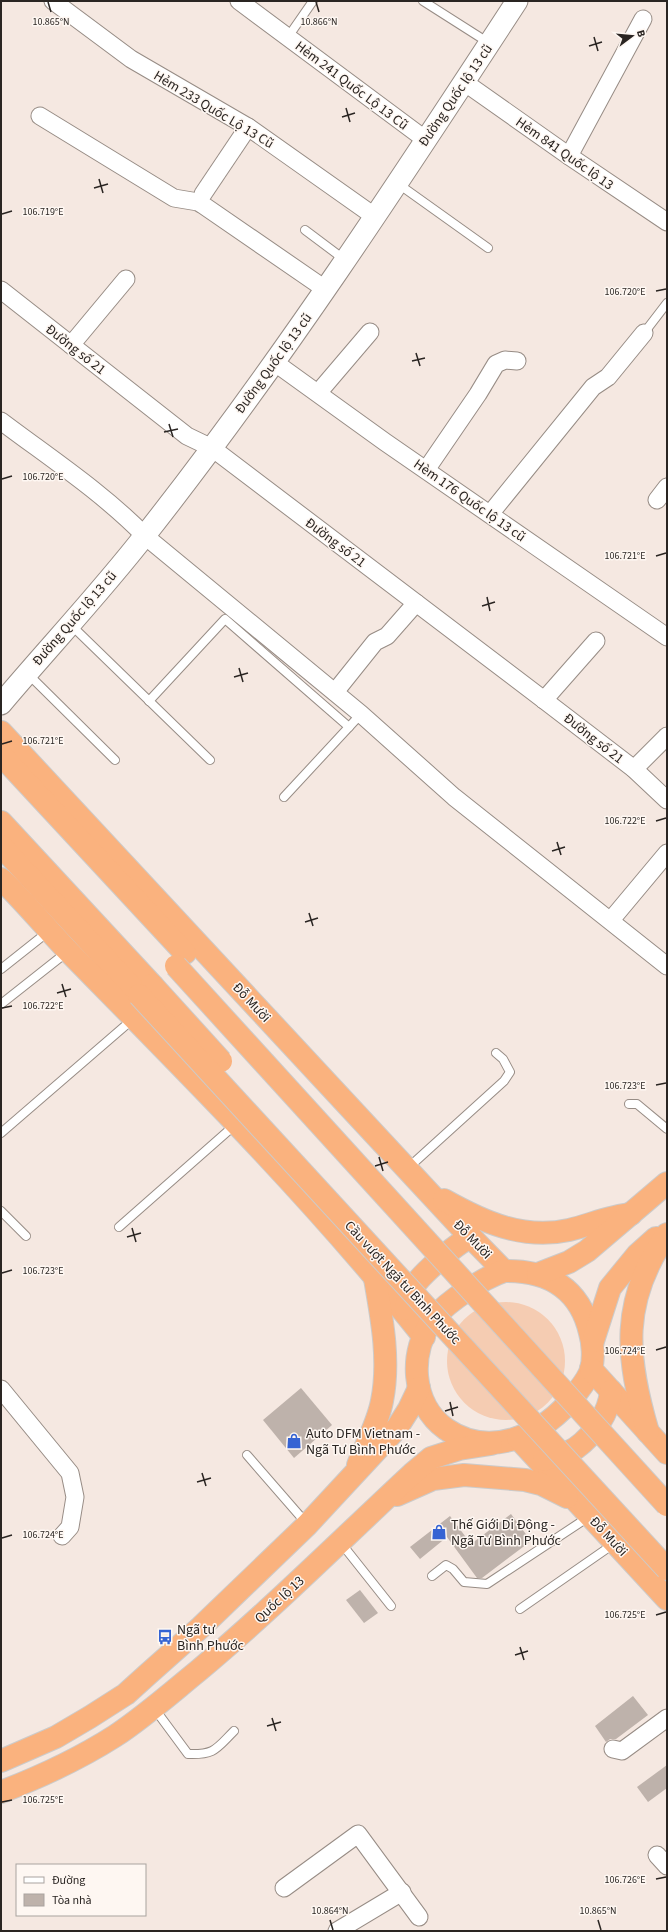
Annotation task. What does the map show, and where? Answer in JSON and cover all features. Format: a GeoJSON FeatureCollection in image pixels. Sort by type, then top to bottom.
{"type":"FeatureCollection","features":[{"type":"Feature","properties":{"kind":"highway","name":"Đỗ Mười"},"geometry":{"type":"LineString","coordinates":[[1,732],[504,1271]]}},
{"type":"Feature","properties":{"kind":"highway"},"geometry":{"type":"LineString","coordinates":[[1,755],[181,960],[667,1506]]}},
{"type":"Feature","properties":{"kind":"highway"},"geometry":{"type":"LineString","coordinates":[[1,776],[181,960],[667,1489]]}},
{"type":"Feature","properties":{"kind":"highway"},"geometry":{"type":"LineString","coordinates":[[1,822],[145,990]]}},
{"type":"Feature","properties":{"kind":"highway"},"geometry":{"type":"LineString","coordinates":[[1,846],[145,990]]}},
{"type":"Feature","properties":{"kind":"highway"},"geometry":{"type":"LineString","coordinates":[[4,887],[49,930],[135,1018],[301,1192],[375,1277],[424,1337]]}},
{"type":"Feature","properties":{"kind":"highway","name":"Cầu vượt Ngã tư Bình Phước"},"geometry":{"type":"LineString","coordinates":[[145,990],[667,1551]]}},
{"type":"Feature","properties":{"kind":"highway","name":"Cầu vượt Ngã tư Bình Phước"},"geometry":{"type":"LineString","coordinates":[[145,990],[667,1569]]}},
{"type":"Feature","properties":{"kind":"highway"},"geometry":{"type":"LineString","coordinates":[[431,1193],[464,1212],[488,1222],[521,1232],[545,1233],[567,1230],[601,1222],[620,1220],[667,1172]]}},
{"type":"Feature","properties":{"kind":"highway"},"geometry":{"type":"LineString","coordinates":[[538,1274],[577,1258],[620,1220],[667,1183]]}},
{"type":"Feature","properties":{"kind":"highway"},"geometry":{"type":"LineString","coordinates":[[592,1342],[610,1288],[637,1255],[667,1227]]}},
{"type":"Feature","properties":{"kind":"highway"},"geometry":{"type":"LineString","coordinates":[[648,1432],[635,1381],[632,1360],[633,1308],[641,1281],[667,1234]]}},
{"type":"Feature","properties":{"kind":"highway"},"geometry":{"type":"LineString","coordinates":[[405,1314],[411,1291],[420,1279],[454,1248],[471,1237]]}},
{"type":"Feature","properties":{"kind":"highway"},"geometry":{"type":"LineString","coordinates":[[491,1444],[453,1434],[432,1415],[424,1403],[418,1388],[417,1363],[424,1337],[434,1318],[454,1301],[491,1275],[504,1271],[526,1271],[551,1279],[564,1287],[577,1301],[587,1318],[592,1342],[591,1369],[667,1453]]}},
{"type":"Feature","properties":{"kind":"highway"},"geometry":{"type":"LineString","coordinates":[[355,1474],[378,1416],[384,1390],[384,1343],[375,1277]]}},
{"type":"Feature","properties":{"kind":"highway","name":"Quốc lộ 13"},"geometry":{"type":"LineString","coordinates":[[1,1792],[34,1780],[80,1756],[114,1736],[154,1708],[225,1648],[383,1501],[432,1458],[458,1449],[518,1438],[548,1421],[564,1407],[582,1386],[591,1369]]}},
{"type":"Feature","properties":{"kind":"highway"},"geometry":{"type":"LineString","coordinates":[[1,1760],[56,1737],[90,1718],[126,1694],[201,1627],[307,1525],[401,1424],[418,1388]]}},
{"type":"Feature","properties":{"kind":"highway"},"geometry":{"type":"LineString","coordinates":[[540,1462],[570,1450],[582,1442],[605,1415],[609,1405],[611,1391]]}},
{"type":"Feature","properties":{"kind":"highway","name":"Đỗ Mười"},"geometry":{"type":"LineString","coordinates":[[518,1438],[667,1599]]}},
{"type":"Feature","properties":{"kind":"highway"},"geometry":{"type":"LineString","coordinates":[[383,1501],[433,1479],[464,1475],[525,1480],[551,1489],[586,1510]]}},
{"type":"Feature","properties":{"kind":"street","name":"Hẻm 233 Quốc Lộ 13 Cũ"},"geometry":{"type":"LineString","coordinates":[[54,1],[131,59],[248,127],[374,216]]}},
{"type":"Feature","properties":{"kind":"street","name":"Hẻm 241 Quốc Lộ 13 Cũ"},"geometry":{"type":"LineString","coordinates":[[240,1],[426,140]]}},
{"type":"Feature","properties":{"kind":"street","name":"Đường Quốc lộ 13 cũ"},"geometry":{"type":"LineString","coordinates":[[1,704],[145,536],[212,448],[345,260],[517,1]]}},
{"type":"Feature","properties":{"kind":"street"},"geometry":{"type":"LineString","coordinates":[[569,156],[643,19]]}},
{"type":"Feature","properties":{"kind":"street","name":"Hẻm 841 Quốc lộ 13"},"geometry":{"type":"LineString","coordinates":[[464,82],[569,156],[667,222]]}},
{"type":"Feature","properties":{"kind":"street"},"geometry":{"type":"LineString","coordinates":[[40,116],[174,198],[203,205],[325,289]]}},
{"type":"Feature","properties":{"kind":"street"},"geometry":{"type":"LineString","coordinates":[[203,194],[248,127]]}},
{"type":"Feature","properties":{"kind":"street"},"geometry":{"type":"LineString","coordinates":[[71,345],[126,279]]}},
{"type":"Feature","properties":{"kind":"street","name":"Đường số 21"},"geometry":{"type":"LineString","coordinates":[[1,290],[186,436],[212,448],[544,700],[634,769],[667,800]]}},
{"type":"Feature","properties":{"kind":"street"},"geometry":{"type":"LineString","coordinates":[[318,394],[370,332]]}},
{"type":"Feature","properties":{"kind":"street"},"geometry":{"type":"LineString","coordinates":[[490,514],[593,387],[608,377],[644,333]]}},
{"type":"Feature","properties":{"kind":"street"},"geometry":{"type":"LineString","coordinates":[[426,470],[478,394],[496,364],[505,360],[517,361]]}},
{"type":"Feature","properties":{"kind":"street","name":"Hèm 176 Quốc lộ 13 cũ"},"geometry":{"type":"LineString","coordinates":[[274,362],[490,514],[664,630]]}},
{"type":"Feature","properties":{"kind":"street"},"geometry":{"type":"LineString","coordinates":[[3,428],[92,488],[126,516],[145,536],[361,714],[454,797],[611,920],[667,966]]}},
{"type":"Feature","properties":{"kind":"street"},"geometry":{"type":"LineString","coordinates":[[335,692],[375,642],[387,636],[416,603]]}},
{"type":"Feature","properties":{"kind":"street"},"geometry":{"type":"LineString","coordinates":[[544,700],[596,642]]}},
{"type":"Feature","properties":{"kind":"street"},"geometry":{"type":"LineString","coordinates":[[634,769],[667,736]]}},
{"type":"Feature","properties":{"kind":"street"},"geometry":{"type":"LineString","coordinates":[[611,920],[667,853]]}},
{"type":"Feature","properties":{"kind":"street"},"geometry":{"type":"LineString","coordinates":[[1,1389],[70,1473],[75,1497],[70,1527],[62,1536]]}},
{"type":"Feature","properties":{"kind":"street"},"geometry":{"type":"LineString","coordinates":[[614,1748],[622,1751],[667,1718]]}},
{"type":"Feature","properties":{"kind":"street"},"geometry":{"type":"LineString","coordinates":[[284,1888],[358,1834],[420,1917]]}},
{"type":"Feature","properties":{"kind":"street"},"geometry":{"type":"LineString","coordinates":[[337,1931],[402,1892]]}},
{"type":"Feature","properties":{"kind":"lane"},"geometry":{"type":"LineString","coordinates":[[288,37],[313,1]]}},
{"type":"Feature","properties":{"kind":"lane"},"geometry":{"type":"LineString","coordinates":[[423,1],[489,44]]}},
{"type":"Feature","properties":{"kind":"lane"},"geometry":{"type":"LineString","coordinates":[[396,183],[488,248]]}},
{"type":"Feature","properties":{"kind":"lane"},"geometry":{"type":"LineString","coordinates":[[305,230],[345,260]]}},
{"type":"Feature","properties":{"kind":"lane"},"geometry":{"type":"LineString","coordinates":[[644,333],[667,303]]}},
{"type":"Feature","properties":{"kind":"lane"},"geometry":{"type":"LineString","coordinates":[[149,701],[226,619],[349,727]]}},
{"type":"Feature","properties":{"kind":"lane"},"geometry":{"type":"LineString","coordinates":[[70,624],[210,760]]}},
{"type":"Feature","properties":{"kind":"lane"},"geometry":{"type":"LineString","coordinates":[[27,673],[115,760]]}},
{"type":"Feature","properties":{"kind":"lane"},"geometry":{"type":"LineString","coordinates":[[284,797],[361,714]]}},
{"type":"Feature","properties":{"kind":"lane"},"geometry":{"type":"LineString","coordinates":[[1,969],[49,930]]}},
{"type":"Feature","properties":{"kind":"lane"},"geometry":{"type":"LineString","coordinates":[[1,1004],[68,951]]}},
{"type":"Feature","properties":{"kind":"lane"},"geometry":{"type":"LineString","coordinates":[[1,1133],[135,1018]]}},
{"type":"Feature","properties":{"kind":"lane"},"geometry":{"type":"LineString","coordinates":[[408,1169],[504,1081],[510,1072],[503,1059],[496,1053]]}},
{"type":"Feature","properties":{"kind":"lane"},"geometry":{"type":"LineString","coordinates":[[629,1104],[637,1104],[667,1128]]}},
{"type":"Feature","properties":{"kind":"lane"},"geometry":{"type":"LineString","coordinates":[[119,1226],[237,1124]]}},
{"type":"Feature","properties":{"kind":"lane"},"geometry":{"type":"LineString","coordinates":[[1,1211],[26,1236]]}},
{"type":"Feature","properties":{"kind":"lane"},"geometry":{"type":"LineString","coordinates":[[247,1455],[307,1525]]}},
{"type":"Feature","properties":{"kind":"lane"},"geometry":{"type":"LineString","coordinates":[[432,1576],[446,1565],[453,1569],[464,1582],[487,1584],[586,1510]]}},
{"type":"Feature","properties":{"kind":"lane"},"geometry":{"type":"LineString","coordinates":[[340,1542],[391,1606]]}},
{"type":"Feature","properties":{"kind":"lane"},"geometry":{"type":"LineString","coordinates":[[520,1609],[616,1543]]}},
{"type":"Feature","properties":{"kind":"lane"},"geometry":{"type":"LineString","coordinates":[[154,1708],[188,1754],[204,1755],[217,1749],[234,1731]]}},
{"type":"Feature","properties":{"kind":"shaded area"},"geometry":{"type":"Polygon","coordinates":[[[506,1302],[518,1303],[529,1307],[548,1319],[560,1338],[564,1349],[564,1373],[560,1384],[548,1403],[529,1415],[518,1419],[506,1420],[494,1419],[483,1415],[464,1403],[452,1384],[448,1373],[447,1361],[448,1349],[452,1338],[464,1319],[483,1307],[494,1303],[506,1302]]]}},
{"type":"Feature","properties":{"kind":"building"},"geometry":{"type":"Polygon","coordinates":[[[301,1388],[332,1425],[294,1458],[263,1420],[301,1388]]]}},
{"type":"Feature","properties":{"kind":"building"},"geometry":{"type":"Polygon","coordinates":[[[511,1514],[531,1541],[482,1578],[477,1578],[447,1537],[420,1559],[410,1547],[450,1516],[471,1544],[511,1514]]]}},
{"type":"Feature","properties":{"kind":"building"},"geometry":{"type":"Polygon","coordinates":[[[360,1590],[378,1613],[364,1623],[346,1600],[360,1590]]]}},
{"type":"Feature","properties":{"kind":"building"},"geometry":{"type":"Polygon","coordinates":[[[633,1696],[648,1715],[616,1739],[610,1739],[606,1742],[595,1726],[633,1696]]]}},
{"type":"Feature","properties":{"kind":"building"},"geometry":{"type":"Polygon","coordinates":[[[667,1765],[667,1788],[648,1802],[637,1787],[667,1765]]]}},
{"type":"Feature","properties":{"kind":"place","name":"Auto DFM Vietnam - Ngã Tư Bình Phước"},"geometry":{"type":"Point","coordinates":[294,1441]}},
{"type":"Feature","properties":{"kind":"place","name":"Thế Giới Di Động - Ngã Tư Bình Phước"},"geometry":{"type":"Point","coordinates":[439,1532]}},
{"type":"Feature","properties":{"kind":"place","name":"Ngã tư Bình Phước"},"geometry":{"type":"Point","coordinates":[165,1637]}}]}
